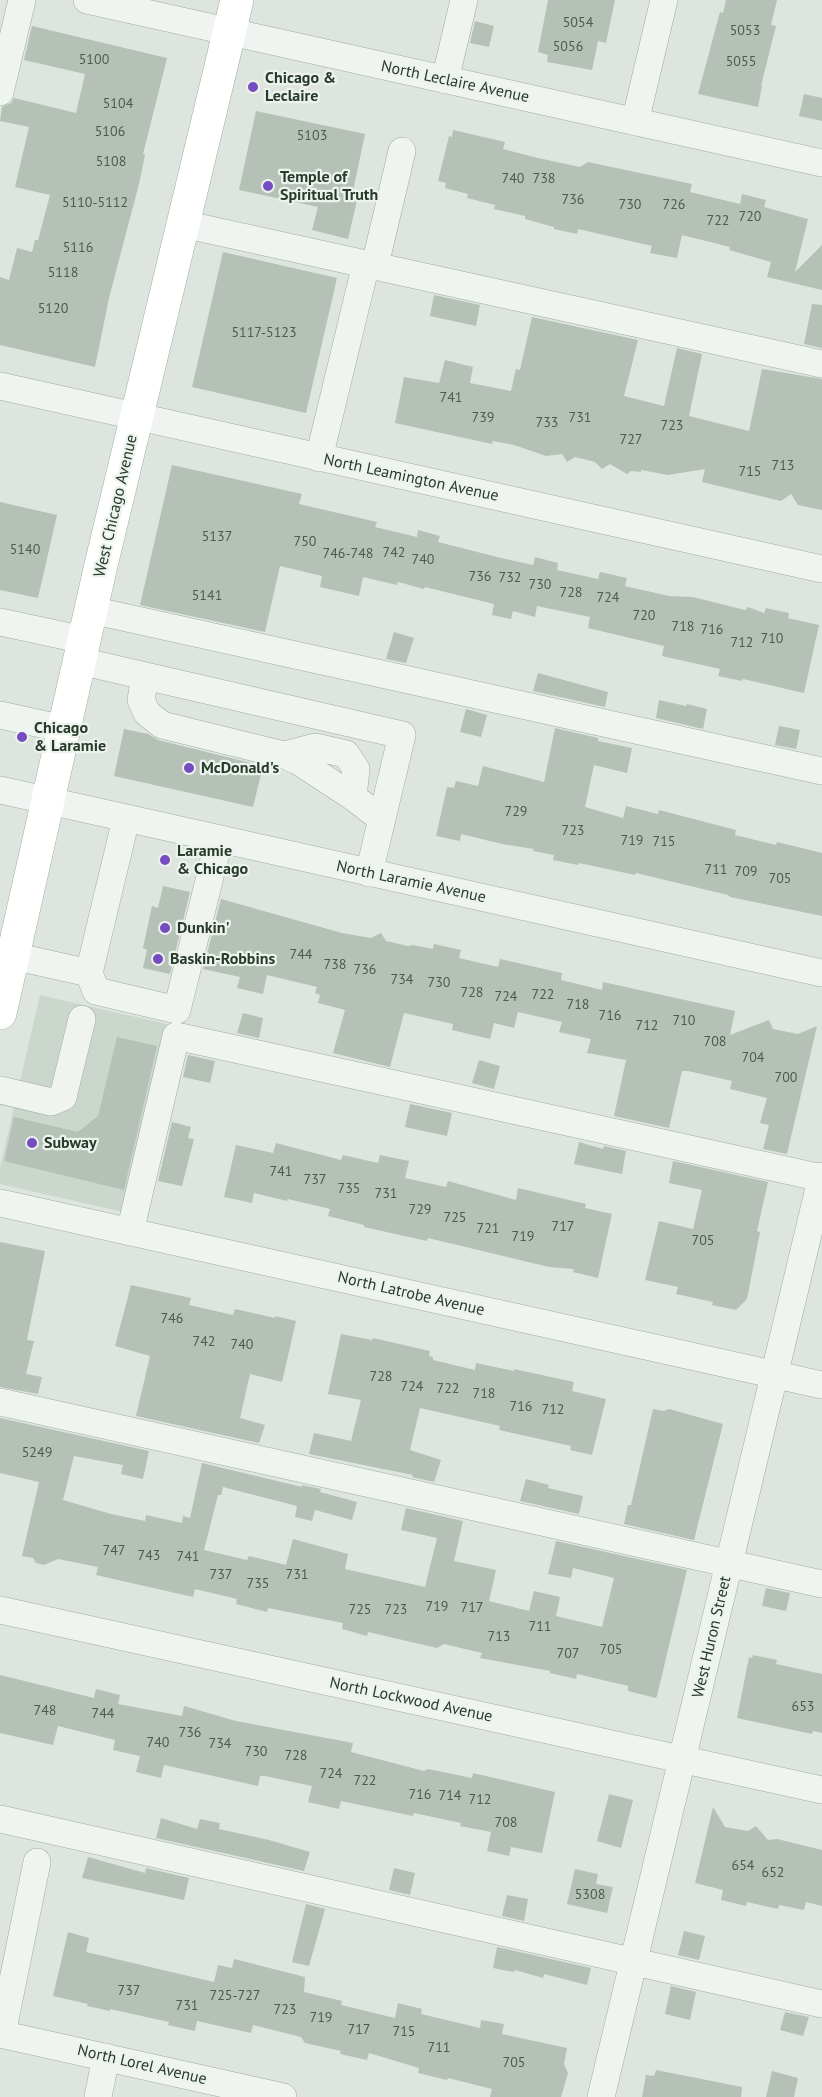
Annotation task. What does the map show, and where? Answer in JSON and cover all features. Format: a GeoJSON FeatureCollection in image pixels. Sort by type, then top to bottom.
{"type":"FeatureCollection","features":[{"type":"Feature","properties":{"kind":"main road","name":"West Chicago Avenue"},"geometry":{"type":"LineString","coordinates":[[5,985],[85,637],[237,0]]}},
{"type":"Feature","properties":{"kind":"street"},"geometry":{"type":"LineString","coordinates":[[0,92],[22,0]]}},
{"type":"Feature","properties":{"kind":"street","name":"North Leclaire Avenue"},"geometry":{"type":"LineString","coordinates":[[87,0],[822,163]]}},
{"type":"Feature","properties":{"kind":"street"},"geometry":{"type":"LineString","coordinates":[[445,80],[464,0]]}},
{"type":"Feature","properties":{"kind":"street"},"geometry":{"type":"LineString","coordinates":[[635,122],[664,0]]}},
{"type":"Feature","properties":{"kind":"street"},"geometry":{"type":"LineString","coordinates":[[320,458],[402,151]]}},
{"type":"Feature","properties":{"kind":"street"},"geometry":{"type":"LineString","coordinates":[[183,224],[822,364]]}},
{"type":"Feature","properties":{"kind":"street","name":"North Leamington Avenue"},"geometry":{"type":"LineString","coordinates":[[0,386],[822,569]]}},
{"type":"Feature","properties":{"kind":"street"},"geometry":{"type":"LineString","coordinates":[[0,622],[822,771]]}},
{"type":"Feature","properties":{"kind":"street"},"geometry":{"type":"LineString","coordinates":[[85,637],[145,676],[402,735],[369,873]]}},
{"type":"Feature","properties":{"kind":"street"},"geometry":{"type":"LineString","coordinates":[[145,676],[141,700],[147,713],[162,725],[284,755],[298,761],[382,819]]}},
{"type":"Feature","properties":{"kind":"street"},"geometry":{"type":"LineString","coordinates":[[0,715],[64,729]]}},
{"type":"Feature","properties":{"kind":"street","name":"North Laramie Avenue"},"geometry":{"type":"LineString","coordinates":[[0,790],[822,973]]}},
{"type":"Feature","properties":{"kind":"street"},"geometry":{"type":"LineString","coordinates":[[126,819],[89,973],[96,991],[177,1010],[219,840]]}},
{"type":"Feature","properties":{"kind":"street"},"geometry":{"type":"LineString","coordinates":[[5,985],[89,973]]}},
{"type":"Feature","properties":{"kind":"street"},"geometry":{"type":"LineString","coordinates":[[0,1090],[51,1101],[63,1097],[82,1019]]}},
{"type":"Feature","properties":{"kind":"street"},"geometry":{"type":"LineString","coordinates":[[130,1232],[176,1036],[822,1177]]}},
{"type":"Feature","properties":{"kind":"street","name":"West Huron Street"},"geometry":{"type":"LineString","coordinates":[[602,2097],[822,1177]]}},
{"type":"Feature","properties":{"kind":"street","name":"North Latrobe Avenue"},"geometry":{"type":"LineString","coordinates":[[0,1203],[822,1385]]}},
{"type":"Feature","properties":{"kind":"street"},"geometry":{"type":"LineString","coordinates":[[0,1402],[822,1584]]}},
{"type":"Feature","properties":{"kind":"street","name":"North Lockwood Avenue"},"geometry":{"type":"LineString","coordinates":[[0,1610],[822,1790]]}},
{"type":"Feature","properties":{"kind":"street"},"geometry":{"type":"LineString","coordinates":[[0,1820],[822,2004]]}},
{"type":"Feature","properties":{"kind":"street"},"geometry":{"type":"LineString","coordinates":[[1,2034],[38,1862]]}},
{"type":"Feature","properties":{"kind":"street","name":"North Lorel Avenue"},"geometry":{"type":"LineString","coordinates":[[1,2034],[283,2097]]}},
{"type":"Feature","properties":{"kind":"street"},"geometry":{"type":"LineString","coordinates":[[98,2097],[106,2058]]}},
{"type":"Feature","properties":{"kind":"shaded area"},"geometry":{"type":"Polygon","coordinates":[[[40,995],[184,1028],[141,1216],[0,1184],[0,1168],[40,995]]]}},
{"type":"Feature","properties":{"kind":"building"},"geometry":{"type":"Polygon","coordinates":[[[548,0],[615,0],[606,43],[598,41],[592,70],[547,62],[548,55],[538,52],[548,0]]]}},
{"type":"Feature","properties":{"kind":"building"},"geometry":{"type":"Polygon","coordinates":[[[726,0],[777,0],[771,25],[776,26],[758,107],[698,94],[720,12],[723,13],[726,0]]]}},
{"type":"Feature","properties":{"kind":"building"},"geometry":{"type":"Polygon","coordinates":[[[475,21],[494,26],[489,47],[470,43],[475,21]]]}},
{"type":"Feature","properties":{"kind":"building"},"geometry":{"type":"Polygon","coordinates":[[[32,26],[167,58],[143,154],[145,155],[139,184],[109,298],[95,367],[0,345],[0,277],[9,280],[17,248],[32,252],[35,240],[38,240],[50,195],[15,187],[29,127],[0,121],[2,107],[11,103],[14,98],[76,113],[85,74],[24,60],[32,26]]]}},
{"type":"Feature","properties":{"kind":"building"},"geometry":{"type":"Polygon","coordinates":[[[804,94],[822,98],[822,121],[799,116],[804,94]]]}},
{"type":"Feature","properties":{"kind":"building"},"geometry":{"type":"Polygon","coordinates":[[[256,111],[365,134],[353,191],[359,192],[348,239],[312,230],[318,207],[239,190],[256,111]]]}},
{"type":"Feature","properties":{"kind":"building"},"geometry":{"type":"Polygon","coordinates":[[[453,130],[505,142],[503,149],[538,158],[580,167],[588,162],[692,184],[690,192],[740,204],[742,194],[766,200],[764,207],[808,219],[795,272],[822,245],[822,290],[767,277],[771,262],[729,250],[730,247],[682,235],[677,258],[650,253],[652,246],[578,229],[577,234],[554,229],[554,227],[525,219],[525,216],[494,209],[495,205],[467,198],[468,194],[445,188],[446,183],[438,181],[449,136],[452,137],[453,130]]]}},
{"type":"Feature","properties":{"kind":"building"},"geometry":{"type":"Polygon","coordinates":[[[223,252],[337,278],[306,413],[192,387],[223,252]]]}},
{"type":"Feature","properties":{"kind":"building"},"geometry":{"type":"Polygon","coordinates":[[[434,295],[480,305],[476,326],[430,316],[434,295]]]}},
{"type":"Feature","properties":{"kind":"building"},"geometry":{"type":"Polygon","coordinates":[[[812,304],[822,305],[822,348],[804,344],[812,304]]]}},
{"type":"Feature","properties":{"kind":"building"},"geometry":{"type":"Polygon","coordinates":[[[532,317],[638,340],[624,396],[664,406],[677,348],[702,354],[689,416],[749,431],[762,369],[822,379],[822,510],[798,505],[791,494],[781,501],[702,482],[705,469],[668,475],[641,470],[641,472],[631,471],[627,474],[610,464],[602,469],[595,462],[575,457],[567,462],[562,454],[546,456],[514,445],[493,441],[492,444],[395,423],[404,377],[439,383],[445,360],[473,367],[470,383],[511,391],[516,369],[520,370],[532,317]]]}},
{"type":"Feature","properties":{"kind":"building"},"geometry":{"type":"Polygon","coordinates":[[[172,465],[302,494],[299,504],[377,522],[375,527],[417,537],[418,530],[440,536],[438,542],[501,558],[533,565],[535,557],[558,563],[557,570],[598,579],[600,572],[627,578],[625,586],[669,596],[693,597],[745,610],[748,607],[764,613],[766,608],[789,613],[788,618],[819,625],[804,693],[743,679],[742,681],[718,676],[720,669],[662,656],[664,646],[588,628],[590,617],[537,606],[535,617],[513,611],[511,619],[492,615],[494,604],[425,587],[424,589],[398,582],[397,585],[363,577],[359,596],[320,587],[322,576],[280,566],[265,632],[140,605],[172,465]]]}},
{"type":"Feature","properties":{"kind":"building"},"geometry":{"type":"Polygon","coordinates":[[[0,502],[57,515],[38,598],[0,590],[0,502]]]}},
{"type":"Feature","properties":{"kind":"building"},"geometry":{"type":"Polygon","coordinates":[[[394,632],[414,638],[406,663],[386,659],[394,632]]]}},
{"type":"Feature","properties":{"kind":"building"},"geometry":{"type":"Polygon","coordinates":[[[538,673],[608,692],[605,707],[533,691],[538,673]]]}},
{"type":"Feature","properties":{"kind":"building"},"geometry":{"type":"Polygon","coordinates":[[[659,700],[707,709],[703,729],[656,718],[659,700]]]}},
{"type":"Feature","properties":{"kind":"building"},"geometry":{"type":"Polygon","coordinates":[[[466,709],[487,715],[481,737],[460,732],[466,709]]]}},
{"type":"Feature","properties":{"kind":"building"},"geometry":{"type":"Polygon","coordinates":[[[779,726],[800,730],[796,749],[775,745],[779,726]]]}},
{"type":"Feature","properties":{"kind":"building"},"geometry":{"type":"Polygon","coordinates":[[[555,728],[632,748],[627,773],[594,765],[585,807],[623,818],[626,806],[658,814],[659,810],[736,830],[735,835],[822,853],[822,916],[730,897],[636,873],[635,875],[553,860],[554,855],[533,851],[534,849],[461,834],[460,841],[436,836],[447,787],[454,788],[456,781],[478,786],[483,766],[544,782],[555,728]]]}},
{"type":"Feature","properties":{"kind":"building","name":"McDonald's"},"geometry":{"type":"Polygon","coordinates":[[[124,729],[148,734],[158,740],[263,766],[253,807],[114,776],[124,729]]]}},
{"type":"Feature","properties":{"kind":"building","name":"Dunkin'"},"geometry":{"type":"Polygon","coordinates":[[[163,886],[190,892],[170,974],[143,968],[147,950],[143,948],[152,906],[158,908],[163,886]]]}},
{"type":"Feature","properties":{"kind":"building"},"geometry":{"type":"Polygon","coordinates":[[[221,899],[342,933],[371,938],[381,933],[386,941],[408,946],[433,949],[434,944],[461,950],[459,958],[498,967],[500,959],[562,973],[561,980],[602,990],[603,982],[735,1011],[730,1035],[769,1020],[773,1029],[798,1034],[817,1026],[787,1154],[763,1149],[769,1125],[760,1123],[767,1098],[730,1089],[732,1081],[688,1071],[682,1071],[669,1128],[614,1116],[626,1060],[587,1053],[591,1039],[559,1032],[562,1022],[518,1012],[514,1028],[494,1023],[490,1039],[452,1030],[453,1024],[404,1013],[390,1067],[333,1053],[345,1010],[318,1003],[320,995],[315,993],[317,987],[267,975],[263,994],[237,988],[240,977],[203,969],[221,899]]]}},
{"type":"Feature","properties":{"kind":"building"},"geometry":{"type":"Polygon","coordinates":[[[243,1013],[263,1018],[259,1038],[237,1033],[243,1013]]]}},
{"type":"Feature","properties":{"kind":"building"},"geometry":{"type":"Polygon","coordinates":[[[117,1037],[157,1046],[124,1190],[4,1161],[14,1117],[78,1132],[98,1116],[117,1037]]]}},
{"type":"Feature","properties":{"kind":"building"},"geometry":{"type":"Polygon","coordinates":[[[188,1055],[215,1061],[210,1083],[183,1077],[188,1055]]]}},
{"type":"Feature","properties":{"kind":"building"},"geometry":{"type":"Polygon","coordinates":[[[479,1060],[500,1066],[494,1089],[472,1083],[479,1060]]]}},
{"type":"Feature","properties":{"kind":"building"},"geometry":{"type":"Polygon","coordinates":[[[410,1104],[452,1113],[447,1136],[405,1127],[410,1104]]]}},
{"type":"Feature","properties":{"kind":"building"},"geometry":{"type":"Polygon","coordinates":[[[172,1122],[191,1127],[188,1138],[194,1139],[182,1186],[158,1181],[172,1122]]]}},
{"type":"Feature","properties":{"kind":"building"},"geometry":{"type":"Polygon","coordinates":[[[579,1142],[603,1149],[604,1146],[626,1151],[622,1174],[574,1164],[579,1142]]]}},
{"type":"Feature","properties":{"kind":"building"},"geometry":{"type":"Polygon","coordinates":[[[276,1143],[341,1160],[343,1155],[378,1163],[380,1155],[409,1161],[405,1178],[446,1187],[448,1181],[516,1200],[518,1188],[586,1204],[585,1208],[612,1214],[598,1278],[573,1272],[574,1269],[549,1267],[428,1238],[427,1241],[364,1227],[364,1225],[328,1216],[330,1209],[288,1199],[287,1201],[254,1193],[252,1203],[224,1197],[236,1145],[273,1153],[276,1143]]]}},
{"type":"Feature","properties":{"kind":"building"},"geometry":{"type":"Polygon","coordinates":[[[673,1161],[768,1182],[757,1231],[760,1232],[747,1299],[736,1310],[712,1305],[713,1302],[676,1294],[678,1287],[645,1280],[659,1221],[693,1229],[702,1190],[669,1183],[673,1161]]]}},
{"type":"Feature","properties":{"kind":"building"},"geometry":{"type":"Polygon","coordinates":[[[0,1242],[45,1251],[27,1340],[34,1341],[26,1374],[42,1377],[38,1394],[0,1387],[0,1242]]]}},
{"type":"Feature","properties":{"kind":"building"},"geometry":{"type":"Polygon","coordinates":[[[131,1285],[191,1298],[189,1305],[233,1315],[235,1309],[296,1321],[282,1382],[250,1374],[240,1418],[265,1425],[259,1443],[136,1416],[150,1356],[115,1346],[131,1285]]]}},
{"type":"Feature","properties":{"kind":"building"},"geometry":{"type":"Polygon","coordinates":[[[341,1334],[372,1340],[373,1338],[430,1351],[429,1356],[433,1357],[433,1360],[475,1370],[476,1363],[574,1382],[572,1391],[606,1399],[592,1455],[570,1450],[571,1446],[499,1430],[500,1426],[420,1408],[410,1450],[441,1460],[434,1482],[412,1477],[413,1475],[309,1454],[314,1433],[351,1441],[361,1400],[328,1394],[341,1334]]]}},
{"type":"Feature","properties":{"kind":"building"},"geometry":{"type":"Polygon","coordinates":[[[653,1409],[664,1411],[669,1409],[723,1424],[694,1540],[624,1524],[628,1505],[631,1505],[653,1409]]]}},
{"type":"Feature","properties":{"kind":"building"},"geometry":{"type":"Polygon","coordinates":[[[0,1418],[149,1451],[143,1479],[121,1474],[123,1465],[74,1456],[63,1500],[111,1514],[145,1521],[146,1515],[182,1523],[183,1516],[190,1518],[202,1463],[302,1487],[302,1485],[321,1489],[320,1492],[357,1502],[352,1520],[315,1510],[312,1521],[295,1517],[297,1506],[223,1487],[221,1495],[218,1495],[204,1550],[247,1560],[249,1556],[286,1565],[293,1539],[348,1554],[345,1569],[425,1587],[437,1538],[401,1530],[406,1508],[463,1521],[454,1561],[496,1570],[489,1601],[529,1611],[534,1591],[560,1597],[556,1616],[602,1627],[614,1578],[573,1568],[571,1578],[548,1574],[556,1541],[687,1570],[657,1696],[656,1698],[628,1691],[628,1686],[577,1674],[576,1679],[550,1673],[550,1671],[480,1658],[482,1653],[444,1644],[437,1648],[368,1632],[367,1636],[342,1629],[343,1623],[268,1608],[267,1612],[236,1604],[237,1599],[195,1589],[193,1597],[96,1575],[98,1567],[58,1559],[44,1565],[36,1563],[33,1558],[22,1556],[39,1482],[0,1473],[0,1418]]]}},
{"type":"Feature","properties":{"kind":"building"},"geometry":{"type":"Polygon","coordinates":[[[526,1479],[549,1485],[548,1488],[583,1496],[579,1514],[520,1501],[526,1479]]]}},
{"type":"Feature","properties":{"kind":"building"},"geometry":{"type":"Polygon","coordinates":[[[766,1588],[790,1593],[786,1611],[762,1606],[766,1588]]]}},
{"type":"Feature","properties":{"kind":"building"},"geometry":{"type":"Polygon","coordinates":[[[753,1655],[777,1660],[776,1664],[822,1674],[822,1733],[813,1731],[812,1734],[737,1718],[749,1657],[752,1658],[753,1655]]]}},
{"type":"Feature","properties":{"kind":"building"},"geometry":{"type":"Polygon","coordinates":[[[0,1675],[94,1698],[96,1689],[120,1695],[118,1704],[182,1716],[184,1706],[236,1721],[353,1743],[351,1752],[424,1771],[428,1769],[472,1778],[473,1773],[555,1792],[542,1853],[511,1847],[509,1856],[487,1851],[491,1832],[460,1826],[461,1823],[341,1801],[339,1809],[308,1802],[312,1786],[265,1776],[260,1776],[258,1786],[164,1765],[161,1778],[136,1772],[140,1756],[113,1750],[115,1740],[58,1726],[53,1745],[0,1733],[0,1675]]]}},
{"type":"Feature","properties":{"kind":"building"},"geometry":{"type":"Polygon","coordinates":[[[609,1794],[633,1800],[621,1848],[597,1841],[609,1794]]]}},
{"type":"Feature","properties":{"kind":"building"},"geometry":{"type":"Polygon","coordinates":[[[713,1807],[725,1827],[748,1831],[756,1826],[768,1840],[777,1839],[822,1850],[822,1906],[806,1902],[804,1910],[779,1905],[778,1909],[747,1902],[746,1906],[721,1900],[723,1890],[695,1883],[713,1807]]]}},
{"type":"Feature","properties":{"kind":"building"},"geometry":{"type":"Polygon","coordinates":[[[161,1818],[197,1829],[200,1819],[220,1823],[219,1829],[310,1852],[304,1871],[156,1838],[161,1818]]]}},
{"type":"Feature","properties":{"kind":"building"},"geometry":{"type":"Polygon","coordinates":[[[88,1857],[145,1873],[146,1868],[189,1878],[184,1900],[82,1878],[88,1857]]]}},
{"type":"Feature","properties":{"kind":"building"},"geometry":{"type":"Polygon","coordinates":[[[394,1868],[415,1873],[410,1895],[389,1890],[394,1868]]]}},
{"type":"Feature","properties":{"kind":"building"},"geometry":{"type":"Polygon","coordinates":[[[575,1869],[598,1874],[596,1884],[613,1887],[607,1913],[567,1904],[575,1869]]]}},
{"type":"Feature","properties":{"kind":"building"},"geometry":{"type":"Polygon","coordinates":[[[507,1895],[528,1899],[524,1921],[502,1916],[507,1895]]]}},
{"type":"Feature","properties":{"kind":"building"},"geometry":{"type":"Polygon","coordinates":[[[306,1904],[325,1909],[309,1966],[292,1962],[306,1904]]]}},
{"type":"Feature","properties":{"kind":"building"},"geometry":{"type":"Polygon","coordinates":[[[684,1931],[705,1936],[699,1960],[678,1955],[684,1931]]]}},
{"type":"Feature","properties":{"kind":"building"},"geometry":{"type":"Polygon","coordinates":[[[68,1932],[89,1938],[86,1952],[214,1982],[218,1965],[232,1968],[234,1959],[305,1977],[304,1992],[342,2001],[341,2005],[395,2018],[398,2003],[422,2009],[421,2014],[480,2028],[481,2020],[504,2024],[502,2034],[567,2048],[564,2064],[568,2073],[561,2097],[490,2097],[492,2089],[418,2073],[419,2068],[369,2053],[367,2060],[340,2054],[341,2051],[305,2043],[301,2037],[253,2025],[251,2033],[197,2021],[195,2031],[168,2025],[169,2022],[87,2006],[88,2004],[53,1996],[68,1932]]]}},
{"type":"Feature","properties":{"kind":"building"},"geometry":{"type":"Polygon","coordinates":[[[497,1947],[591,1968],[587,1985],[544,1974],[543,1978],[515,1970],[514,1972],[493,1968],[497,1947]]]}},
{"type":"Feature","properties":{"kind":"building"},"geometry":{"type":"Polygon","coordinates":[[[671,1986],[696,1992],[690,2020],[665,2014],[671,1986]]]}},
{"type":"Feature","properties":{"kind":"building"},"geometry":{"type":"Polygon","coordinates":[[[785,2012],[809,2017],[803,2036],[780,2030],[785,2012]]]}},
{"type":"Feature","properties":{"kind":"building"},"geometry":{"type":"Polygon","coordinates":[[[656,2070],[742,2087],[741,2097],[642,2097],[646,2075],[654,2076],[656,2070]]]}},
{"type":"Feature","properties":{"kind":"building"},"geometry":{"type":"Polygon","coordinates":[[[772,2071],[798,2078],[794,2097],[766,2097],[772,2071]]]}},
{"type":"Feature","properties":{"kind":"place","name":"Chicago & Leclaire"},"geometry":{"type":"Point","coordinates":[253,87]}},
{"type":"Feature","properties":{"kind":"place","name":"Temple of Spiritual Truth"},"geometry":{"type":"Point","coordinates":[268,186]}},
{"type":"Feature","properties":{"kind":"place","name":"Chicago & Laramie"},"geometry":{"type":"Point","coordinates":[22,737]}},
{"type":"Feature","properties":{"kind":"place","name":"McDonald's"},"geometry":{"type":"Point","coordinates":[189,768]}},
{"type":"Feature","properties":{"kind":"place","name":"Laramie & Chicago"},"geometry":{"type":"Point","coordinates":[165,860]}},
{"type":"Feature","properties":{"kind":"place","name":"Dunkin'"},"geometry":{"type":"Point","coordinates":[165,928]}},
{"type":"Feature","properties":{"kind":"place","name":"Baskin-Robbins"},"geometry":{"type":"Point","coordinates":[158,959]}},
{"type":"Feature","properties":{"kind":"place","name":"Subway"},"geometry":{"type":"Point","coordinates":[32,1143]}}]}
